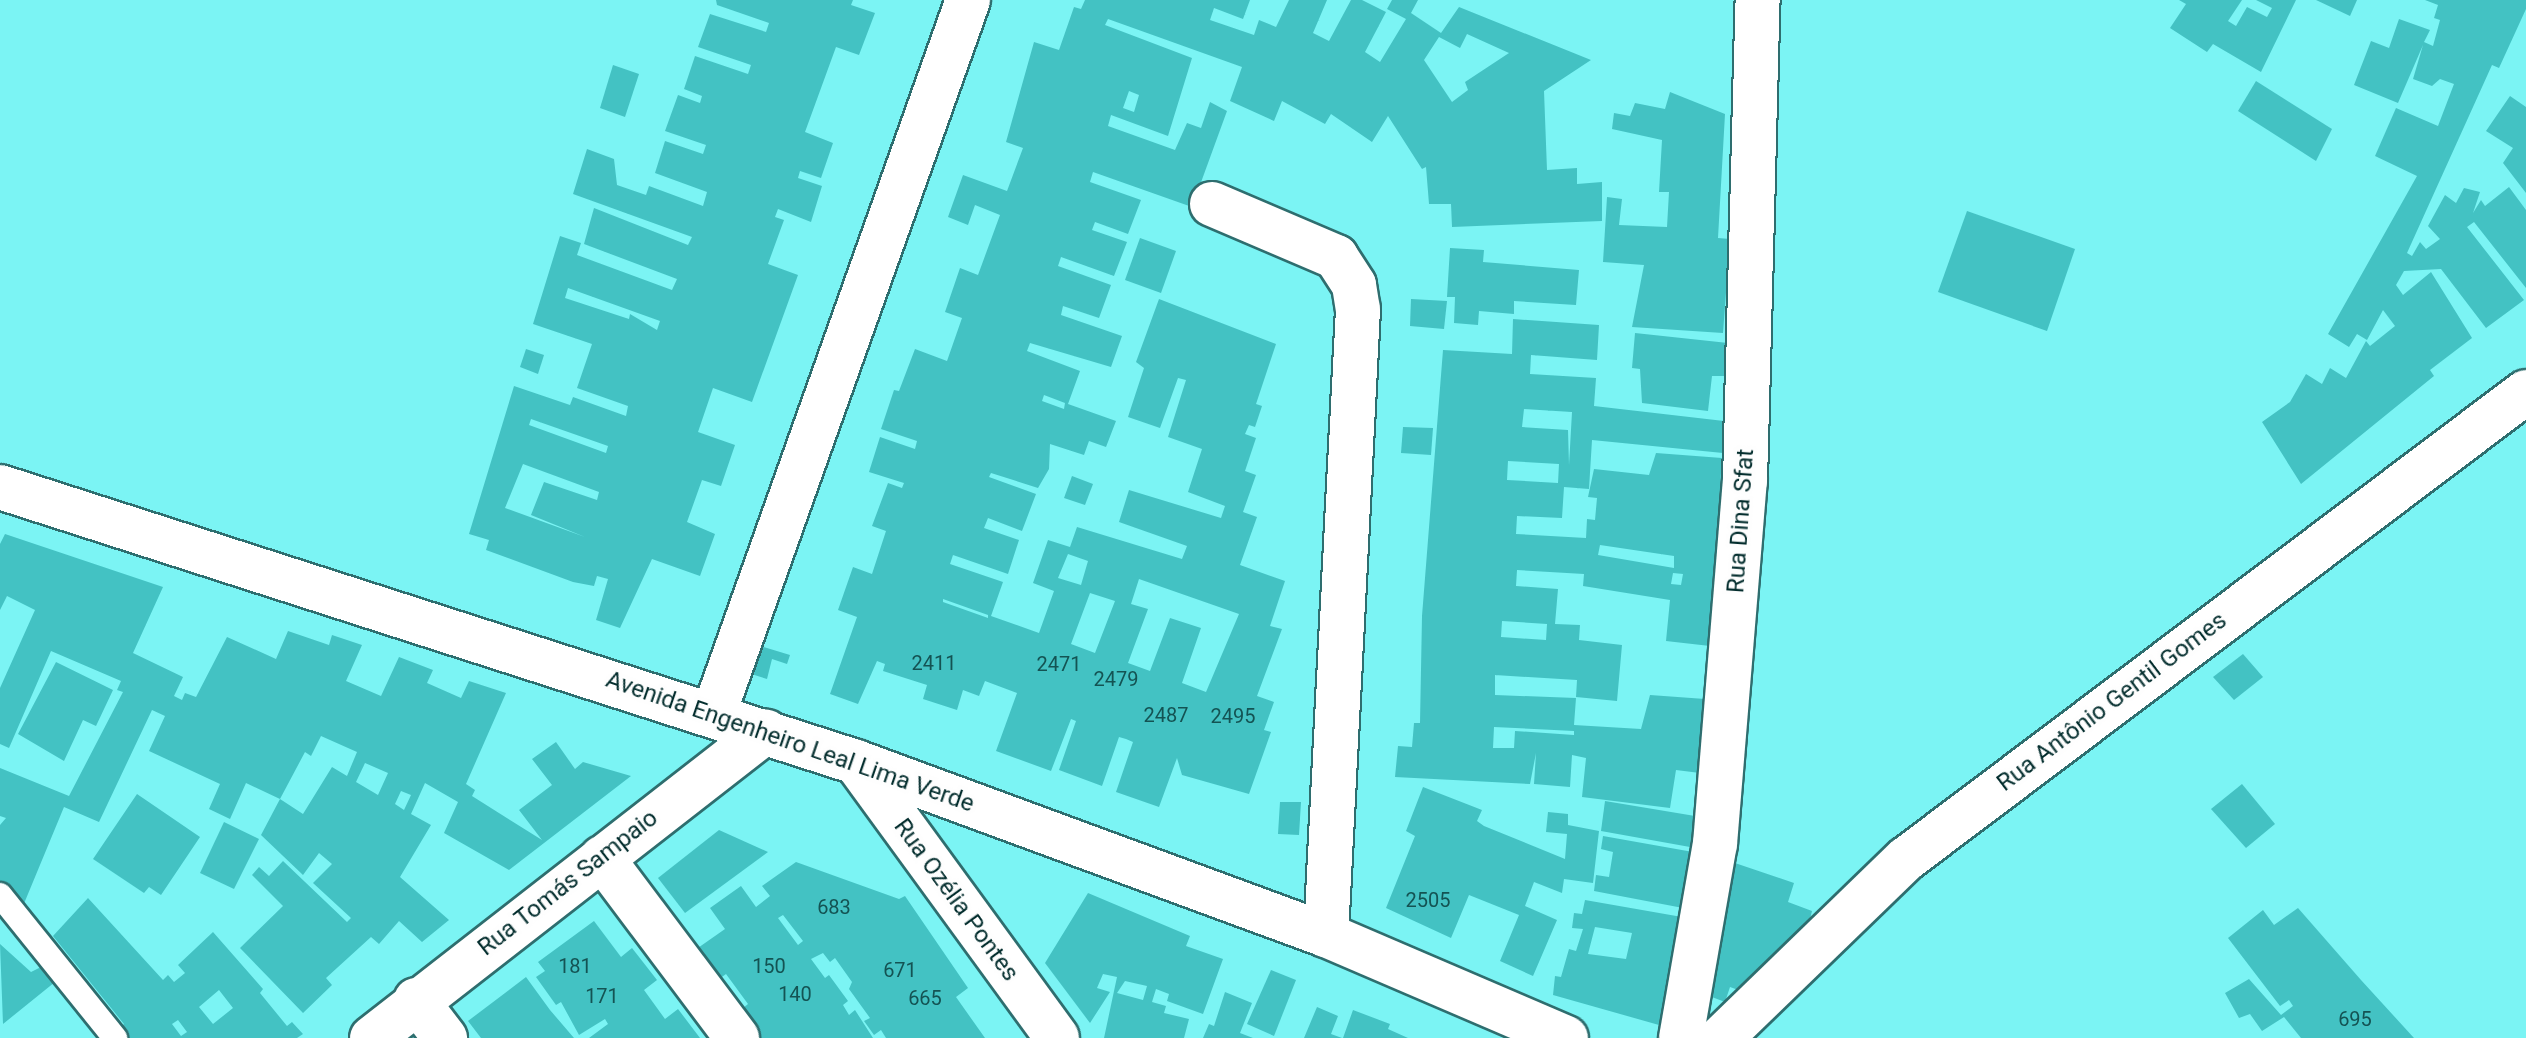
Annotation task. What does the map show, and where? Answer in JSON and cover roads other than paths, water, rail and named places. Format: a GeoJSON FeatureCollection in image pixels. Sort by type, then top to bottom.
{"type":"FeatureCollection","features":[{"type":"Feature","properties":{"kind":"street"},"geometry":{"type":"LineString","coordinates":[[714,713],[968,0]]}},
{"type":"Feature","properties":{"kind":"street","name":"Rua Dina Sfat"},"geometry":{"type":"LineString","coordinates":[[1681,1038],[1715,844],[1745,481],[1758,0]]}},
{"type":"Feature","properties":{"kind":"street"},"geometry":{"type":"LineString","coordinates":[[1212,204],[1336,257],[1354,285],[1358,309],[1326,935]]}},
{"type":"Feature","properties":{"kind":"street","name":"Rua Antônio Gentil Gomes"},"geometry":{"type":"LineString","coordinates":[[1721,1038],[1906,859],[2526,392]]}},
{"type":"Feature","properties":{"kind":"street","name":"Avenida Engenheiro Leal Lima Verde"},"geometry":{"type":"LineString","coordinates":[[0,487],[714,713],[856,762],[1326,935],[1566,1038]]}},
{"type":"Feature","properties":{"kind":"street","name":"Rua Tomás Sampaio"},"geometry":{"type":"LineString","coordinates":[[372,1038],[416,1000],[766,731]]}},
{"type":"Feature","properties":{"kind":"street","name":"Rua Ozélia Pontes"},"geometry":{"type":"LineString","coordinates":[[856,762],[1057,1038]]}},
{"type":"Feature","properties":{"kind":"street"},"geometry":{"type":"LineString","coordinates":[[602,858],[737,1038]]}},
{"type":"Feature","properties":{"kind":"street"},"geometry":{"type":"LineString","coordinates":[[416,1000],[445,1038]]}},
{"type":"Feature","properties":{"kind":"lane"},"geometry":{"type":"LineString","coordinates":[[0,895],[115,1038]]}}]}
